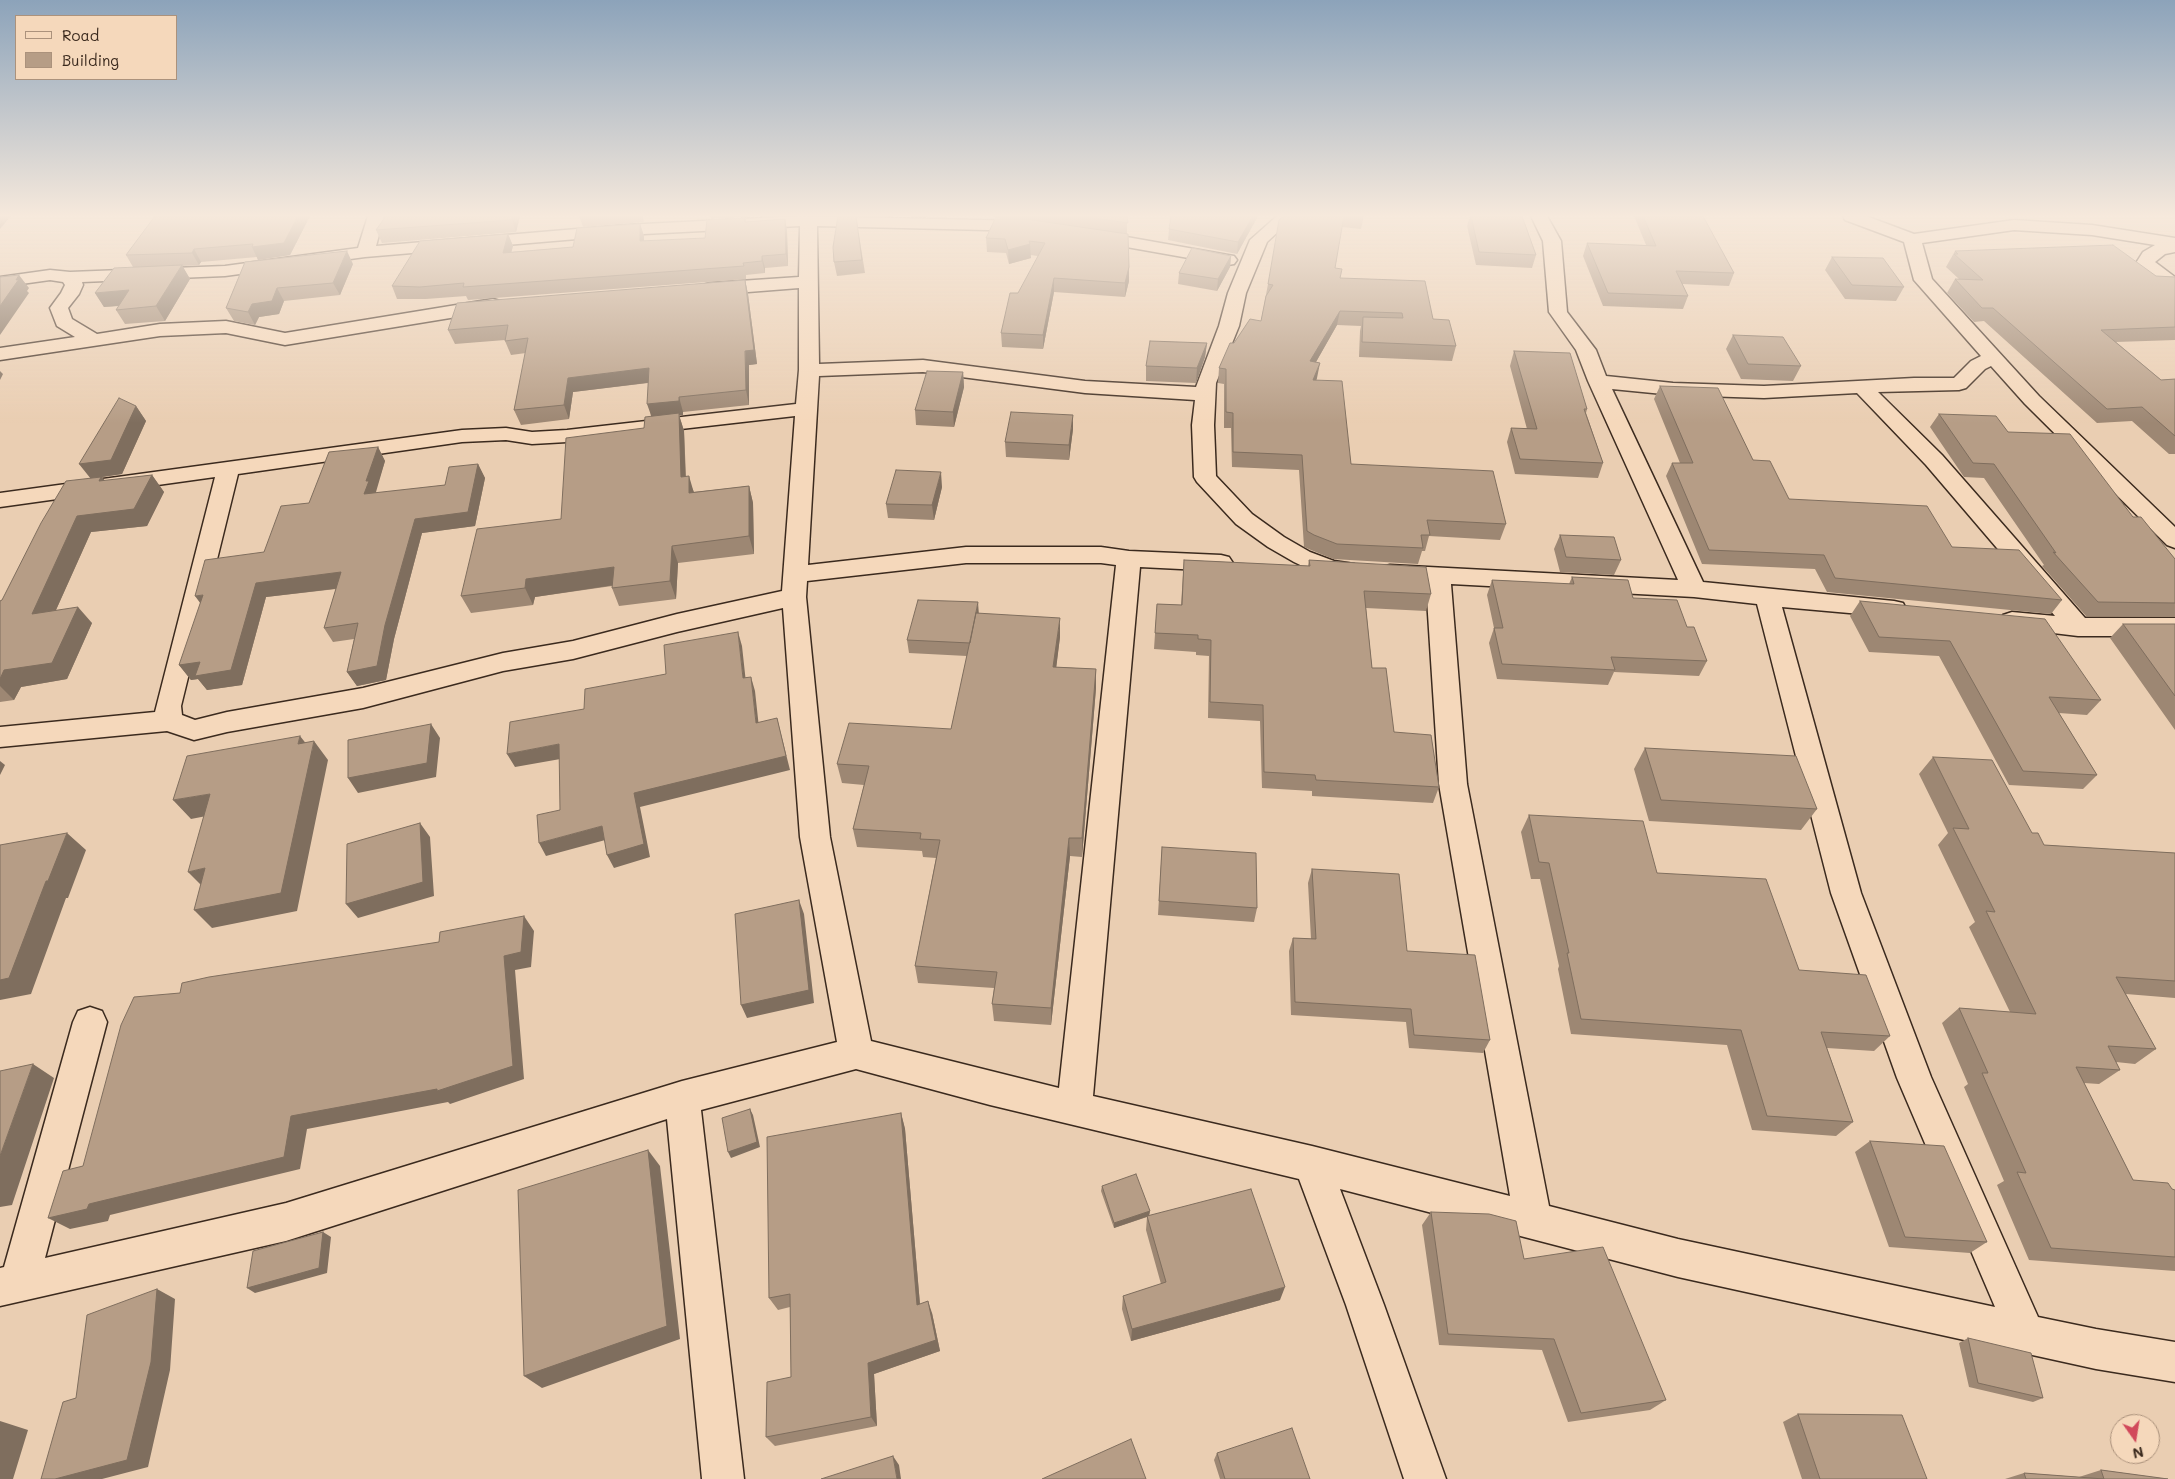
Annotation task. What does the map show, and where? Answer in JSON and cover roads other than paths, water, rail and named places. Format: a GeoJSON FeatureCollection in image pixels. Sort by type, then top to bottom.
{"type":"FeatureCollection","features":[{"type":"Feature","properties":{"kind":"street"},"geometry":{"type":"LineString","coordinates":[[74,285],[70,294],[59,308],[64,322],[94,340]]}},
{"type":"Feature","properties":{"kind":"street"},"geometry":{"type":"LineString","coordinates":[[692,290],[764,285]]}},
{"type":"Feature","properties":{"kind":"street"},"geometry":{"type":"LineString","coordinates":[[808,285],[809,370],[794,586],[815,837],[856,1054]]}},
{"type":"Feature","properties":{"kind":"street"},"geometry":{"type":"LineString","coordinates":[[1240,285],[1229,326],[1206,383],[1203,425],[1205,477],[1244,519],[1276,542],[1302,557],[1330,569]]}},
{"type":"Feature","properties":{"kind":"street"},"geometry":{"type":"LineString","coordinates":[[1556,285],[1558,312],[1586,350],[1598,381],[1694,589]]}},
{"type":"Feature","properties":{"kind":"street"},"geometry":{"type":"LineString","coordinates":[[1928,285],[2032,400],[2175,540]]}},
{"type":"Feature","properties":{"kind":"street"},"geometry":{"type":"LineString","coordinates":[[0,354],[160,330],[226,327],[285,339],[478,306],[507,304]]}},
{"type":"Feature","properties":{"kind":"street"},"geometry":{"type":"LineString","coordinates":[[1598,381],[1673,389],[1764,392],[1959,384],[1978,365],[1994,357]]}},
{"type":"Feature","properties":{"kind":"street"},"geometry":{"type":"LineString","coordinates":[[809,370],[923,366],[1085,387],[1205,394]]}},
{"type":"Feature","properties":{"kind":"street"},"geometry":{"type":"LineString","coordinates":[[1862,387],[1934,460],[2078,627]]}},
{"type":"Feature","properties":{"kind":"street"},"geometry":{"type":"LineString","coordinates":[[0,500],[228,470],[462,436],[506,434],[532,438],[567,436],[806,409]]}},
{"type":"Feature","properties":{"kind":"street"},"geometry":{"type":"LineString","coordinates":[[168,721],[168,706],[228,470]]}},
{"type":"Feature","properties":{"kind":"street"},"geometry":{"type":"LineString","coordinates":[[0,737],[168,721],[194,730],[228,722],[363,698],[503,662],[573,650],[677,623],[794,586],[966,555],[1101,554],[1129,559],[1244,564]]}},
{"type":"Feature","properties":{"kind":"street"},"geometry":{"type":"LineString","coordinates":[[1074,1109],[1129,559]]}},
{"type":"Feature","properties":{"kind":"street"},"geometry":{"type":"LineString","coordinates":[[1272,566],[1694,589],[1912,611]]}},
{"type":"Feature","properties":{"kind":"street"},"geometry":{"type":"LineString","coordinates":[[1438,576],[1453,784],[1533,1221]]}},
{"type":"Feature","properties":{"kind":"street"},"geometry":{"type":"LineString","coordinates":[[1766,597],[1846,893],[1914,1078],[2025,1332]]}},
{"type":"Feature","properties":{"kind":"street"},"geometry":{"type":"LineString","coordinates":[[1990,618],[2078,627],[2175,627]]}},
{"type":"Feature","properties":{"kind":"street"},"geometry":{"type":"LineString","coordinates":[[90,1022],[10,1285],[286,1222],[682,1098],[856,1054],[990,1089],[1312,1164],[1678,1258],[2025,1332],[2096,1349],[2175,1362]]}},
{"type":"Feature","properties":{"kind":"street"},"geometry":{"type":"LineString","coordinates":[[682,1098],[723,1479]]}},
{"type":"Feature","properties":{"kind":"street"},"geometry":{"type":"LineString","coordinates":[[1312,1164],[1365,1306],[1425,1479]]}}]}
